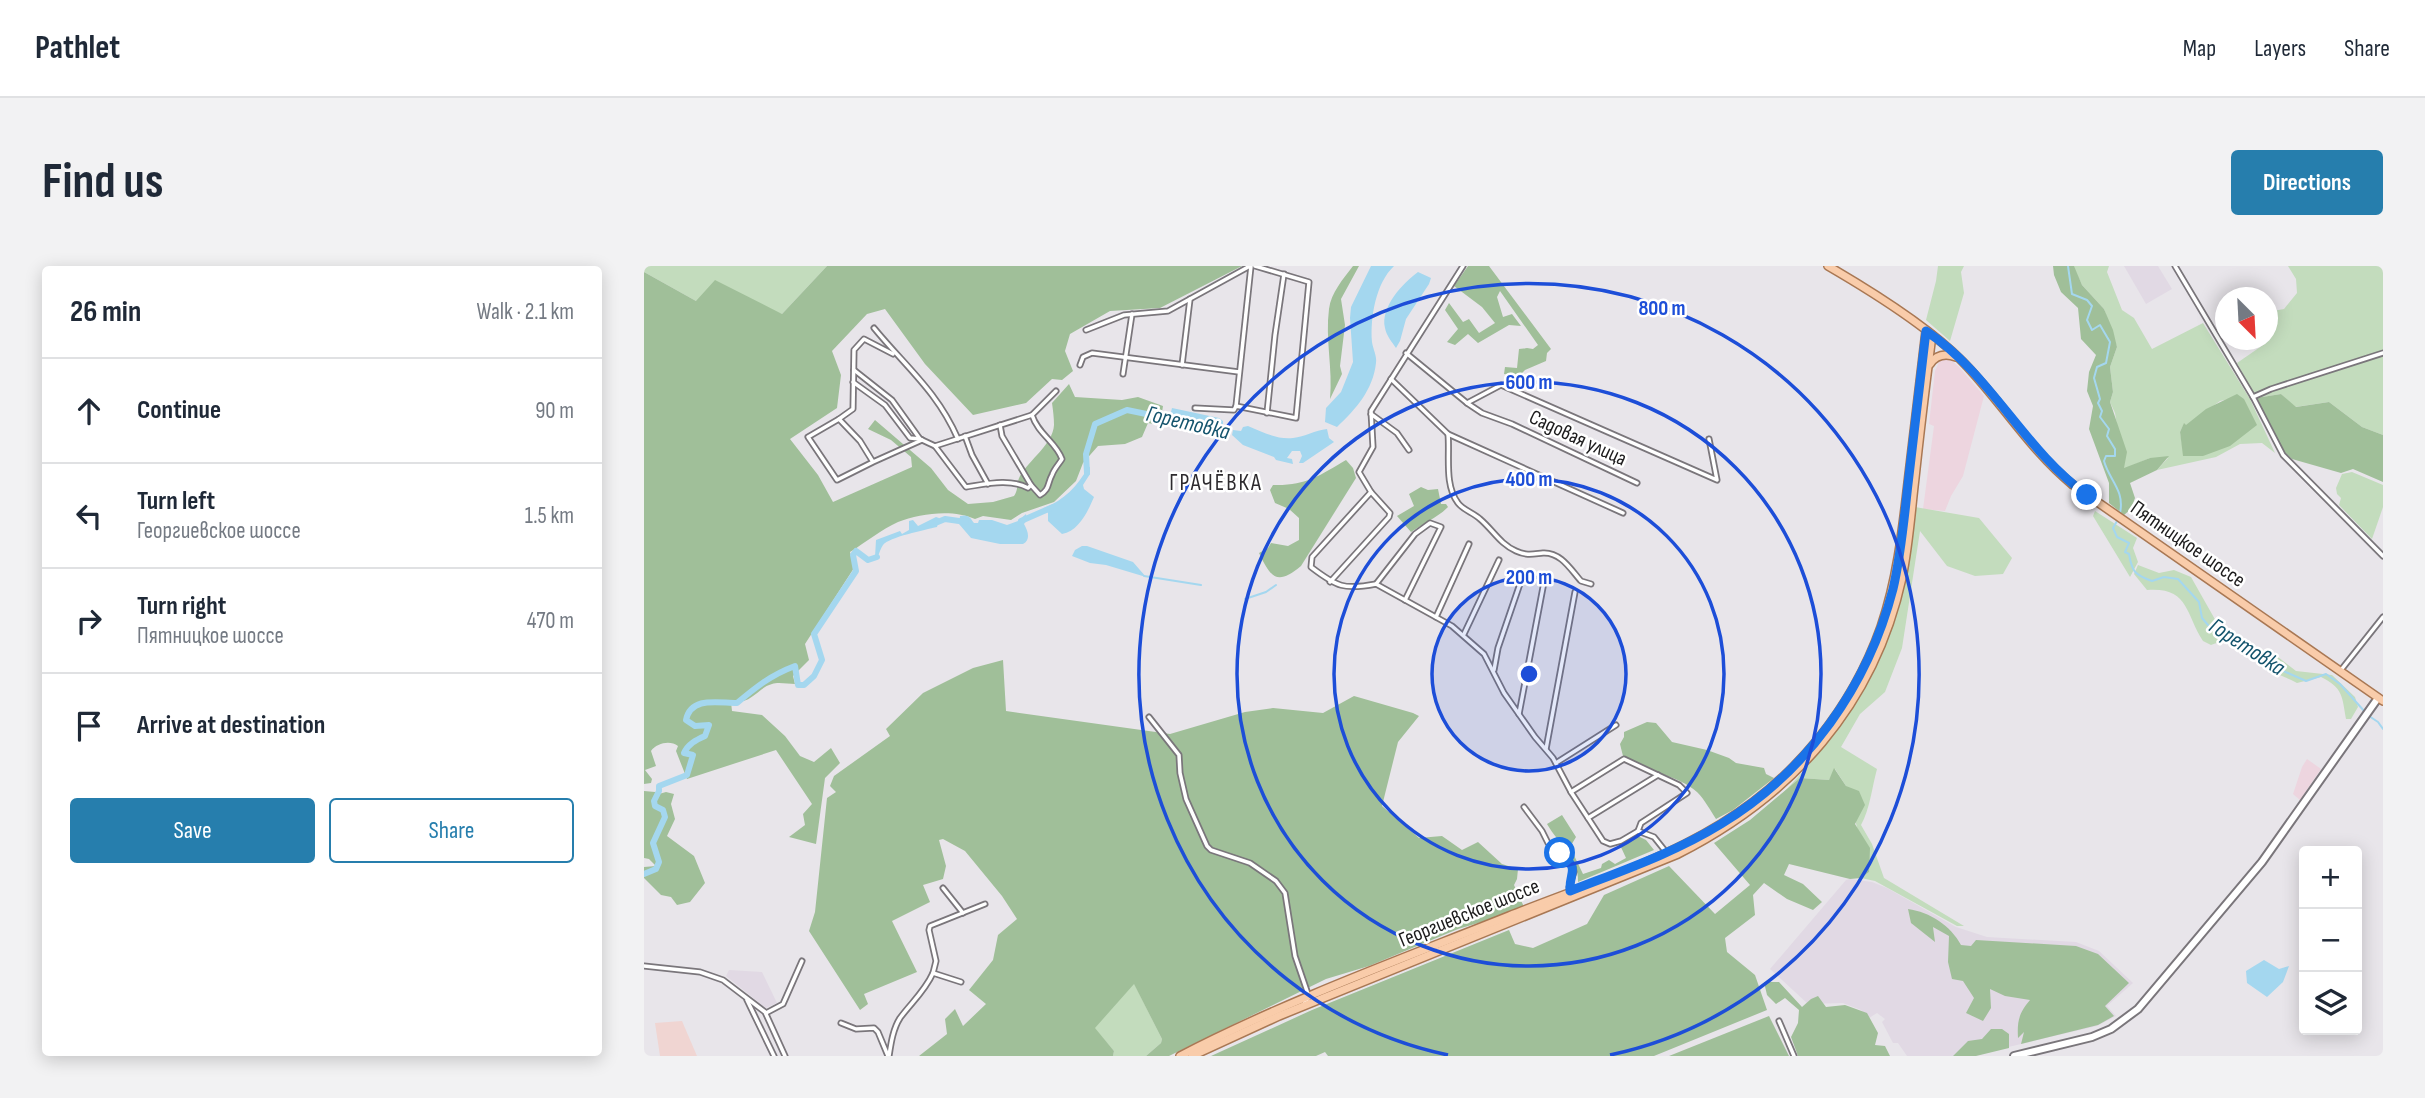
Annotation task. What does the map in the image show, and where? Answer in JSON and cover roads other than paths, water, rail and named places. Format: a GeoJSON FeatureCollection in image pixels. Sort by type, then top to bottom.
{"type":"FeatureCollection","features":[{"type":"Feature","properties":{"kind":"main road","name":"Пятницкое шоссе"},"geometry":{"type":"LineString","coordinates":[[1828,266],[1929,333],[1961,360],[2059,474],[2340,673],[2381,699]]}},
{"type":"Feature","properties":{"kind":"main road","name":"Георгиевское шоссе"},"geometry":{"type":"LineString","coordinates":[[1192,1056],[1303,1005],[1678,854],[1746,814],[1804,765],[1853,699],[1879,650],[1891,617],[1907,548],[1928,368],[1929,333]]}},
{"type":"Feature","properties":{"kind":"main road","name":"Георгиевское шоссе"},"geometry":{"type":"LineString","coordinates":[[1180,1056],[1309,996],[1666,852],[1732,817],[1784,776],[1827,728],[1857,681],[1881,628],[1895,579],[1929,333]]}},
{"type":"Feature","properties":{"kind":"main road"},"geometry":{"type":"LineString","coordinates":[[1928,368],[1936,357],[1942,355],[1961,360]]}},
{"type":"Feature","properties":{"kind":"main road"},"geometry":{"type":"LineString","coordinates":[[2014,1056],[2092,1037],[2118,1025],[2138,1009],[2262,862],[2371,709],[2381,699]]}},
{"type":"Feature","properties":{"kind":"street"},"geometry":{"type":"LineString","coordinates":[[1195,408],[1234,410],[1236,406],[1252,266]]}},
{"type":"Feature","properties":{"kind":"street"},"geometry":{"type":"LineString","coordinates":[[1086,330],[1124,315],[1168,311],[1252,266],[1309,282],[1296,418],[1236,406]]}},
{"type":"Feature","properties":{"kind":"street"},"geometry":{"type":"LineString","coordinates":[[1330,582],[1389,517],[1390,513],[1370,492],[1359,472],[1373,447],[1371,414],[1406,353],[1463,266]]}},
{"type":"Feature","properties":{"kind":"street"},"geometry":{"type":"LineString","coordinates":[[2175,266],[2253,397],[2283,455],[2383,556]]}},
{"type":"Feature","properties":{"kind":"street"},"geometry":{"type":"LineString","coordinates":[[1267,413],[1284,274]]}},
{"type":"Feature","properties":{"kind":"street"},"geometry":{"type":"LineString","coordinates":[[1182,365],[1190,299]]}},
{"type":"Feature","properties":{"kind":"street"},"geometry":{"type":"LineString","coordinates":[[1123,374],[1132,314]]}},
{"type":"Feature","properties":{"kind":"street"},"geometry":{"type":"LineString","coordinates":[[874,328],[934,395],[958,439]]}},
{"type":"Feature","properties":{"kind":"street"},"geometry":{"type":"LineString","coordinates":[[896,355],[864,339],[854,350],[853,408],[808,437],[837,480],[921,440]]}},
{"type":"Feature","properties":{"kind":"street"},"geometry":{"type":"LineString","coordinates":[[1080,365],[1086,354],[1093,353],[1239,372]]}},
{"type":"Feature","properties":{"kind":"street","name":"Садовая улица"},"geometry":{"type":"LineString","coordinates":[[1406,353],[1482,413],[1512,424],[1637,484]]}},
{"type":"Feature","properties":{"kind":"street"},"geometry":{"type":"LineString","coordinates":[[2253,397],[2383,353]]}},
{"type":"Feature","properties":{"kind":"street"},"geometry":{"type":"LineString","coordinates":[[853,370],[892,400],[921,440]]}},
{"type":"Feature","properties":{"kind":"street"},"geometry":{"type":"LineString","coordinates":[[1391,379],[1448,434],[1623,513]]}},
{"type":"Feature","properties":{"kind":"street"},"geometry":{"type":"LineString","coordinates":[[853,382],[886,405],[910,438],[935,446],[966,487],[1011,483],[1028,488],[1031,485]]}},
{"type":"Feature","properties":{"kind":"street"},"geometry":{"type":"LineString","coordinates":[[1467,403],[1501,385],[1717,480],[1709,439]]}},
{"type":"Feature","properties":{"kind":"street"},"geometry":{"type":"LineString","coordinates":[[935,446],[1032,415],[1056,391]]}},
{"type":"Feature","properties":{"kind":"street"},"geometry":{"type":"LineString","coordinates":[[1371,414],[1397,433],[1409,450]]}},
{"type":"Feature","properties":{"kind":"street"},"geometry":{"type":"LineString","coordinates":[[1000,425],[1002,436],[1031,485],[1040,495],[1047,491],[1050,478],[1062,459],[1036,426],[1032,415]]}},
{"type":"Feature","properties":{"kind":"street"},"geometry":{"type":"LineString","coordinates":[[839,419],[860,441],[873,462]]}},
{"type":"Feature","properties":{"kind":"street"},"geometry":{"type":"LineString","coordinates":[[1448,434],[1451,491],[1459,505],[1480,519],[1499,541],[1517,552],[1535,556],[1544,553],[1557,557],[1569,564],[1581,581],[1591,584]]}},
{"type":"Feature","properties":{"kind":"street"},"geometry":{"type":"LineString","coordinates":[[965,436],[988,484]]}},
{"type":"Feature","properties":{"kind":"street"},"geometry":{"type":"LineString","coordinates":[[1370,492],[1312,557],[1311,567],[1330,582],[1352,589],[1376,584],[1415,534],[1430,523],[1441,527],[1405,600]]}},
{"type":"Feature","properties":{"kind":"street"},"geometry":{"type":"LineString","coordinates":[[1436,617],[1469,544]]}},
{"type":"Feature","properties":{"kind":"street"},"geometry":{"type":"LineString","coordinates":[[1464,634],[1499,560]]}},
{"type":"Feature","properties":{"kind":"street"},"geometry":{"type":"LineString","coordinates":[[1494,673],[1498,648],[1523,575]]}},
{"type":"Feature","properties":{"kind":"street"},"geometry":{"type":"LineString","coordinates":[[1519,714],[1544,582]]}},
{"type":"Feature","properties":{"kind":"street"},"geometry":{"type":"LineString","coordinates":[[1376,584],[1464,634],[1484,654],[1519,714],[1546,749],[1603,841],[1610,844],[1638,831],[1654,837],[1666,852]]}},
{"type":"Feature","properties":{"kind":"street"},"geometry":{"type":"LineString","coordinates":[[1546,749],[1575,592]]}},
{"type":"Feature","properties":{"kind":"street"},"geometry":{"type":"LineString","coordinates":[[2340,673],[2383,617]]}},
{"type":"Feature","properties":{"kind":"street"},"geometry":{"type":"LineString","coordinates":[[1149,717],[1179,755],[1186,799],[1207,845],[1217,853],[1251,863],[1276,881],[1285,893],[1295,956],[1309,996],[1303,1005]]}},
{"type":"Feature","properties":{"kind":"street"},"geometry":{"type":"LineString","coordinates":[[1555,763],[1616,725]]}},
{"type":"Feature","properties":{"kind":"street"},"geometry":{"type":"LineString","coordinates":[[1571,792],[1624,759],[1679,785],[1687,793],[1640,823],[1638,831]]}},
{"type":"Feature","properties":{"kind":"street"},"geometry":{"type":"LineString","coordinates":[[1588,819],[1658,775]]}},
{"type":"Feature","properties":{"kind":"street"},"geometry":{"type":"LineString","coordinates":[[1524,807],[1548,843],[1573,866],[1570,891]]}},
{"type":"Feature","properties":{"kind":"street"},"geometry":{"type":"LineString","coordinates":[[943,888],[963,913]]}},
{"type":"Feature","properties":{"kind":"street"},"geometry":{"type":"LineString","coordinates":[[888,1056],[893,1032],[900,1019],[928,985],[933,973],[936,961],[930,926],[985,904]]}},
{"type":"Feature","properties":{"kind":"street"},"geometry":{"type":"LineString","coordinates":[[758,1020],[783,1004],[802,961]]}},
{"type":"Feature","properties":{"kind":"street"},"geometry":{"type":"LineString","coordinates":[[644,966],[708,973],[723,980],[767,1015],[786,1056]]}},
{"type":"Feature","properties":{"kind":"street"},"geometry":{"type":"LineString","coordinates":[[933,973],[961,982]]}},
{"type":"Feature","properties":{"kind":"street"},"geometry":{"type":"LineString","coordinates":[[746,998],[774,1056]]}},
{"type":"Feature","properties":{"kind":"street"},"geometry":{"type":"LineString","coordinates":[[1779,1021],[1794,1056]]}},
{"type":"Feature","properties":{"kind":"street"},"geometry":{"type":"LineString","coordinates":[[841,1023],[856,1029],[874,1028],[888,1056]]}},
{"type":"Feature","properties":{"kind":"water"},"geometry":{"type":"Polygon","coordinates":[[[1371,266],[1394,266],[1383,282],[1373,311],[1372,342],[1376,360],[1374,373],[1362,398],[1337,427],[1325,422],[1326,408],[1341,392],[1353,362],[1351,307],[1371,266]]]}},
{"type":"Feature","properties":{"kind":"water"},"geometry":{"type":"Polygon","coordinates":[[[1418,272],[1431,278],[1406,319],[1396,348],[1386,331],[1386,312],[1400,289],[1418,272]]]}},
{"type":"Feature","properties":{"kind":"water"},"geometry":{"type":"Polygon","coordinates":[[[1172,408],[1219,418],[1223,421],[1223,429],[1229,433],[1212,435],[1173,427],[1170,416],[1172,408]]]}},
{"type":"Feature","properties":{"kind":"water"},"geometry":{"type":"Polygon","coordinates":[[[1248,426],[1282,438],[1327,429],[1329,438],[1334,442],[1303,463],[1299,463],[1302,456],[1300,451],[1292,451],[1287,458],[1292,459],[1293,464],[1276,460],[1243,445],[1232,435],[1233,430],[1241,431],[1248,426]]]}},
{"type":"Feature","properties":{"kind":"water"},"geometry":{"type":"Polygon","coordinates":[[[1088,467],[1090,474],[1083,485],[1094,497],[1078,525],[1062,534],[1048,521],[1048,513],[1044,508],[1070,492],[1088,467]]]}},
{"type":"Feature","properties":{"kind":"water"},"geometry":{"type":"Polygon","coordinates":[[[1026,514],[1027,520],[1024,524],[1028,538],[1023,544],[1000,544],[971,538],[959,524],[960,516],[965,515],[974,523],[979,520],[992,520],[1007,525],[1026,514]]]}},
{"type":"Feature","properties":{"kind":"water"},"geometry":{"type":"Polygon","coordinates":[[[939,518],[937,527],[892,539],[883,545],[878,556],[872,561],[875,557],[876,540],[909,530],[909,521],[913,520],[918,526],[939,518]]]}},
{"type":"Feature","properties":{"kind":"water"},"geometry":{"type":"Polygon","coordinates":[[[1082,546],[1133,562],[1146,577],[1072,556],[1075,550],[1082,546]]]}},
{"type":"Feature","properties":{"kind":"water"},"geometry":{"type":"Polygon","coordinates":[[[2264,960],[2279,969],[2289,966],[2283,982],[2267,997],[2247,983],[2246,971],[2264,960]]]}},
{"type":"Feature","properties":{"kind":"waterway","name":"Горетовка"},"geometry":{"type":"LineString","coordinates":[[2068,266],[2072,294],[2087,300],[2092,306],[2087,320],[2092,330],[2100,325],[2110,342],[2106,363],[2097,367],[2094,378],[2102,411],[2100,417],[2109,429],[2107,436],[2115,449],[2115,456],[2106,456],[2104,461],[2118,491],[2120,513]]}},
{"type":"Feature","properties":{"kind":"waterway","name":"Горетовка"},"geometry":{"type":"LineString","coordinates":[[1087,473],[1086,454],[1095,424],[1127,410],[1180,421]]}},
{"type":"Feature","properties":{"kind":"waterway","name":"Горетовка"},"geometry":{"type":"LineString","coordinates":[[1021,521],[1053,507]]}},
{"type":"Feature","properties":{"kind":"waterway","name":"Горетовка"},"geometry":{"type":"LineString","coordinates":[[933,524],[945,519],[966,522]]}},
{"type":"Feature","properties":{"kind":"waterway","name":"Горетовка"},"geometry":{"type":"LineString","coordinates":[[2117,521],[2113,528],[2117,537],[2129,543],[2125,552],[2129,554],[2131,565],[2138,575],[2152,581],[2164,577],[2178,579],[2199,602],[2202,618],[2225,638],[2253,649],[2263,662],[2306,681],[2326,674],[2340,684],[2365,712]]}},
{"type":"Feature","properties":{"kind":"waterway","name":"Горетовка"},"geometry":{"type":"LineString","coordinates":[[644,874],[656,869],[659,862],[653,843],[665,817],[663,810],[655,806],[654,801],[659,786],[687,775],[693,755],[684,753],[690,745],[705,736],[709,725],[695,726],[686,720],[689,712],[693,707],[706,702],[737,703],[778,673],[795,666],[798,685],[804,685],[814,676],[822,660],[814,634],[856,571],[853,555],[856,551],[868,560],[877,557]]}},
{"type":"Feature","properties":{"kind":"waterway"},"geometry":{"type":"LineString","coordinates":[[1144,576],[1201,585]]}},
{"type":"Feature","properties":{"kind":"waterway"},"geometry":{"type":"LineString","coordinates":[[1245,599],[1266,592],[1276,585]]}},
{"type":"Feature","properties":{"kind":"waterway","name":"Горетовка"},"geometry":{"type":"LineString","coordinates":[[2369,716],[2383,729]]}},
{"type":"Feature","properties":{"kind":"district","name":"ГРАЧЁВКА"},"geometry":{"type":"Point","coordinates":[1216,483]}}]}
